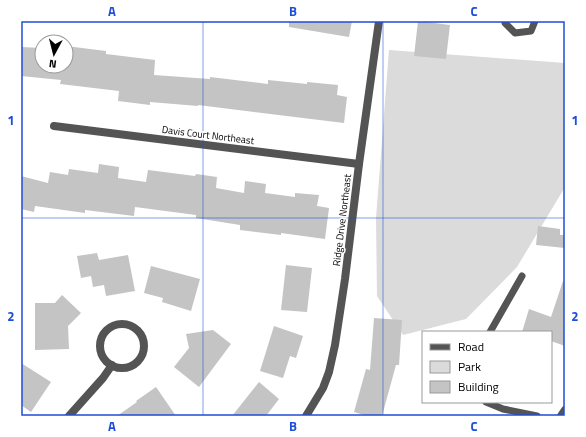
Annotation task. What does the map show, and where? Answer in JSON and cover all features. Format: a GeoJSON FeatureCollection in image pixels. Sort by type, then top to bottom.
{"type":"FeatureCollection","features":[{"type":"Feature","properties":{"kind":"street","name":"Ridge Drive Northeast"},"geometry":{"type":"LineString","coordinates":[[306,416],[323,388],[329,372],[335,345],[379,21]]}},
{"type":"Feature","properties":{"kind":"street","name":"Davis Court Northeast"},"geometry":{"type":"LineString","coordinates":[[54,126],[359,164]]}},
{"type":"Feature","properties":{"kind":"street"},"geometry":{"type":"LineString","coordinates":[[117,324],[124,324],[137,329],[142,335],[144,342],[144,349],[138,361],[126,367],[112,365],[102,354],[100,347],[104,332],[117,324]]}},
{"type":"Feature","properties":{"kind":"street"},"geometry":{"type":"LineString","coordinates":[[69,416],[103,378],[112,365]]}},
{"type":"Feature","properties":{"kind":"street"},"geometry":{"type":"LineString","coordinates":[[561,416],[565,410]]}},
{"type":"Feature","properties":{"kind":"lane"},"geometry":{"type":"LineString","coordinates":[[506,21],[505,23],[514,33],[531,32],[536,21]]}},
{"type":"Feature","properties":{"kind":"lane"},"geometry":{"type":"LineString","coordinates":[[491,331],[522,276]]}},
{"type":"Feature","properties":{"kind":"lane"},"geometry":{"type":"LineString","coordinates":[[488,403],[503,409],[537,416]]}},
{"type":"Feature","properties":{"kind":"green space"},"geometry":{"type":"Polygon","coordinates":[[[389,50],[565,63],[565,187],[517,267],[466,319],[403,335],[377,296],[376,218],[389,50]]]}},
{"type":"Feature","properties":{"kind":"building"},"geometry":{"type":"Polygon","coordinates":[[[289,21],[352,21],[349,37],[289,27],[289,21]]]}},
{"type":"Feature","properties":{"kind":"building"},"geometry":{"type":"Polygon","coordinates":[[[418,21],[450,25],[446,59],[414,56],[418,21]]]}},
{"type":"Feature","properties":{"kind":"building"},"geometry":{"type":"Polygon","coordinates":[[[21,47],[34,48],[34,74],[74,74],[74,47],[106,51],[106,54],[155,60],[154,75],[210,79],[210,77],[268,84],[268,80],[307,84],[307,82],[338,85],[337,95],[347,97],[344,123],[198,105],[150,102],[150,105],[118,101],[119,91],[60,84],[61,80],[21,76],[21,47]]]}},
{"type":"Feature","properties":{"kind":"building"},"geometry":{"type":"Polygon","coordinates":[[[99,164],[119,167],[118,178],[146,182],[148,170],[195,176],[196,174],[217,177],[216,188],[244,193],[245,181],[266,184],[265,193],[295,197],[295,193],[319,195],[317,206],[329,208],[325,239],[281,233],[281,235],[240,230],[240,225],[196,218],[196,215],[135,207],[134,216],[85,210],[85,213],[35,206],[34,212],[21,209],[21,176],[48,183],[50,172],[68,175],[69,169],[98,173],[99,164]]]}},
{"type":"Feature","properties":{"kind":"building"},"geometry":{"type":"Polygon","coordinates":[[[538,226],[560,229],[560,235],[565,235],[565,248],[536,245],[538,226]]]}},
{"type":"Feature","properties":{"kind":"building"},"geometry":{"type":"Polygon","coordinates":[[[97,253],[99,260],[128,255],[135,291],[106,296],[104,285],[93,287],[91,276],[81,278],[77,256],[97,253]]]}},
{"type":"Feature","properties":{"kind":"building"},"geometry":{"type":"Polygon","coordinates":[[[286,265],[312,268],[307,312],[281,310],[286,265]]]}},
{"type":"Feature","properties":{"kind":"building"},"geometry":{"type":"Polygon","coordinates":[[[151,266],[200,279],[191,311],[162,302],[163,298],[144,293],[151,266]]]}},
{"type":"Feature","properties":{"kind":"building"},"geometry":{"type":"Polygon","coordinates":[[[563,281],[565,282],[565,346],[552,341],[552,331],[522,331],[529,309],[551,317],[563,281]]]}},
{"type":"Feature","properties":{"kind":"building"},"geometry":{"type":"Polygon","coordinates":[[[62,295],[81,313],[68,326],[69,349],[35,350],[35,303],[55,303],[62,295]]]}},
{"type":"Feature","properties":{"kind":"building"},"geometry":{"type":"Polygon","coordinates":[[[374,318],[402,320],[399,365],[396,365],[382,416],[367,416],[354,412],[366,369],[370,370],[374,318]]]}},
{"type":"Feature","properties":{"kind":"building"},"geometry":{"type":"Polygon","coordinates":[[[274,326],[303,336],[296,358],[290,356],[283,378],[260,371],[274,326]]]}},
{"type":"Feature","properties":{"kind":"building"},"geometry":{"type":"Polygon","coordinates":[[[213,330],[231,344],[199,387],[174,367],[189,348],[186,334],[213,330]]]}},
{"type":"Feature","properties":{"kind":"building"},"geometry":{"type":"Polygon","coordinates":[[[21,363],[51,382],[31,412],[21,405],[21,363]]]}},
{"type":"Feature","properties":{"kind":"building"},"geometry":{"type":"Polygon","coordinates":[[[259,382],[279,399],[266,416],[232,416],[259,382]]]}},
{"type":"Feature","properties":{"kind":"building"},"geometry":{"type":"Polygon","coordinates":[[[156,387],[176,416],[117,416],[137,402],[136,401],[156,387]]]}}]}
